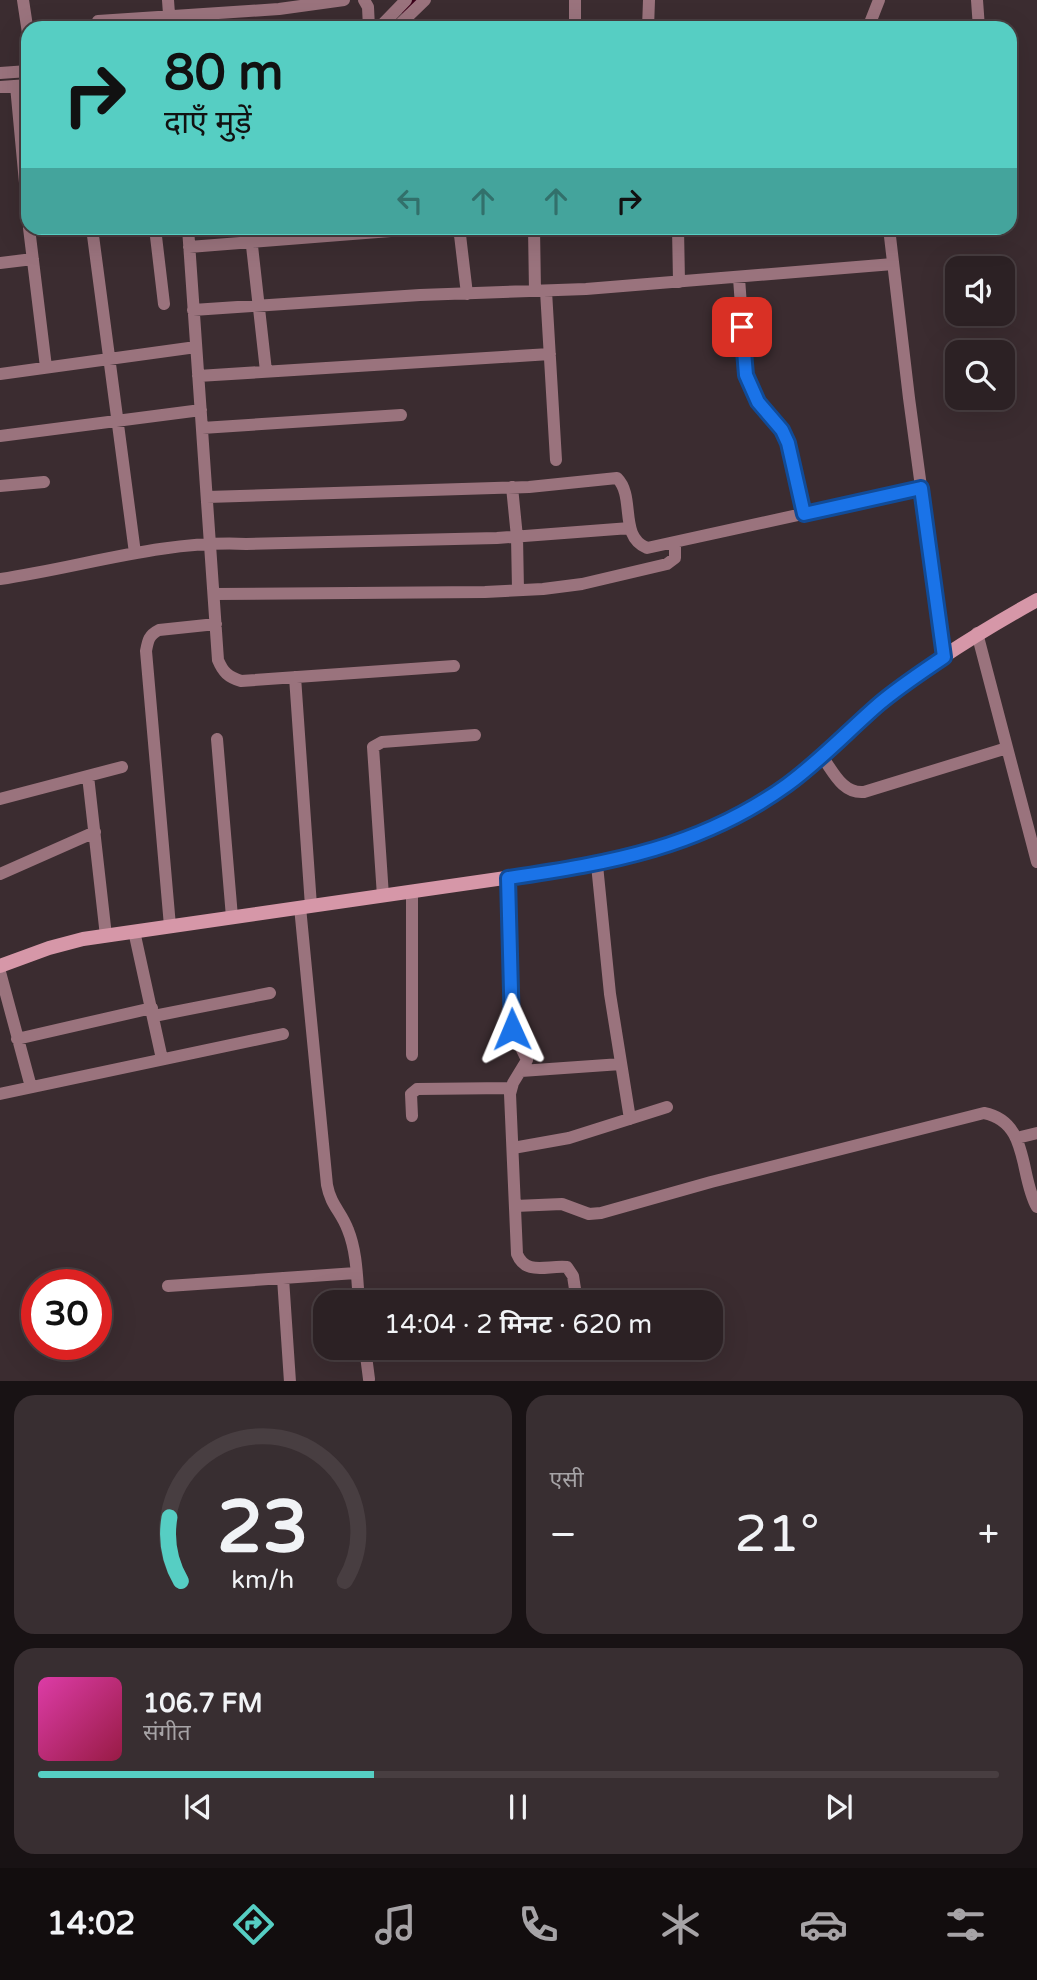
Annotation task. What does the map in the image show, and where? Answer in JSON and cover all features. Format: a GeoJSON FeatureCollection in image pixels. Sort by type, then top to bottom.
{"type":"FeatureCollection","features":[{"type":"Feature","properties":{"kind":"street"},"geometry":{"type":"LineString","coordinates":[[23,0],[26,21]]}},
{"type":"Feature","properties":{"kind":"street"},"geometry":{"type":"LineString","coordinates":[[168,0],[170,21]]}},
{"type":"Feature","properties":{"kind":"street"},"geometry":{"type":"LineString","coordinates":[[186,21],[344,0]]}},
{"type":"Feature","properties":{"kind":"street"},"geometry":{"type":"LineString","coordinates":[[365,0],[369,21]]}},
{"type":"Feature","properties":{"kind":"street"},"geometry":{"type":"LineString","coordinates":[[386,21],[407,0]]}},
{"type":"Feature","properties":{"kind":"street"},"geometry":{"type":"LineString","coordinates":[[403,21],[425,0]]}},
{"type":"Feature","properties":{"kind":"street"},"geometry":{"type":"LineString","coordinates":[[575,0],[575,21]]}},
{"type":"Feature","properties":{"kind":"street"},"geometry":{"type":"LineString","coordinates":[[649,0],[649,21]]}},
{"type":"Feature","properties":{"kind":"street"},"geometry":{"type":"LineString","coordinates":[[871,21],[879,0]]}},
{"type":"Feature","properties":{"kind":"street"},"geometry":{"type":"LineString","coordinates":[[977,0],[978,21]]}},
{"type":"Feature","properties":{"kind":"street"},"geometry":{"type":"LineString","coordinates":[[0,72],[21,71]]}},
{"type":"Feature","properties":{"kind":"street"},"geometry":{"type":"LineString","coordinates":[[0,88],[21,86]]}},
{"type":"Feature","properties":{"kind":"street"},"geometry":{"type":"LineString","coordinates":[[30,235],[46,367]]}},
{"type":"Feature","properties":{"kind":"street"},"geometry":{"type":"LineString","coordinates":[[93,235],[135,553]]}},
{"type":"Feature","properties":{"kind":"street"},"geometry":{"type":"LineString","coordinates":[[157,235],[164,304]]}},
{"type":"Feature","properties":{"kind":"street"},"geometry":{"type":"LineString","coordinates":[[188,235],[218,660],[222,671],[230,678],[241,681],[454,666]]}},
{"type":"Feature","properties":{"kind":"street"},"geometry":{"type":"LineString","coordinates":[[250,235],[266,371]]}},
{"type":"Feature","properties":{"kind":"street"},"geometry":{"type":"LineString","coordinates":[[189,247],[340,235]]}},
{"type":"Feature","properties":{"kind":"street"},"geometry":{"type":"LineString","coordinates":[[460,235],[467,293]]}},
{"type":"Feature","properties":{"kind":"street"},"geometry":{"type":"LineString","coordinates":[[535,235],[550,354],[556,460]]}},
{"type":"Feature","properties":{"kind":"street"},"geometry":{"type":"LineString","coordinates":[[678,235],[679,282]]}},
{"type":"Feature","properties":{"kind":"street"},"geometry":{"type":"LineString","coordinates":[[890,235],[944,657]]}},
{"type":"Feature","properties":{"kind":"street"},"geometry":{"type":"LineString","coordinates":[[0,263],[33,258]]}},
{"type":"Feature","properties":{"kind":"street"},"geometry":{"type":"LineString","coordinates":[[193,310],[679,282],[893,264]]}},
{"type":"Feature","properties":{"kind":"street"},"geometry":{"type":"LineString","coordinates":[[738,278],[746,375],[758,402],[782,430],[788,443],[804,514]]}},
{"type":"Feature","properties":{"kind":"street"},"geometry":{"type":"LineString","coordinates":[[0,374],[196,347]]}},
{"type":"Feature","properties":{"kind":"street"},"geometry":{"type":"LineString","coordinates":[[198,376],[550,354]]}},
{"type":"Feature","properties":{"kind":"street"},"geometry":{"type":"LineString","coordinates":[[0,436],[201,410]]}},
{"type":"Feature","properties":{"kind":"street"},"geometry":{"type":"LineString","coordinates":[[202,428],[401,415]]}},
{"type":"Feature","properties":{"kind":"street"},"geometry":{"type":"LineString","coordinates":[[207,497],[512,487],[617,478],[623,486],[630,528],[635,540],[647,548],[921,488]]}},
{"type":"Feature","properties":{"kind":"street"},"geometry":{"type":"LineString","coordinates":[[0,486],[44,482]]}},
{"type":"Feature","properties":{"kind":"street"},"geometry":{"type":"LineString","coordinates":[[512,487],[518,590]]}},
{"type":"Feature","properties":{"kind":"street"},"geometry":{"type":"LineString","coordinates":[[0,579],[43,573],[135,553],[211,542],[517,537],[630,528]]}},
{"type":"Feature","properties":{"kind":"street"},"geometry":{"type":"LineString","coordinates":[[214,594],[518,590],[582,584],[667,564],[675,558],[675,543]]}},
{"type":"Feature","properties":{"kind":"street"},"geometry":{"type":"LineString","coordinates":[[0,966],[49,947],[106,936],[597,864],[671,845],[719,825],[789,784],[882,702],[978,633],[1037,600]]}},
{"type":"Feature","properties":{"kind":"street"},"geometry":{"type":"LineString","coordinates":[[170,926],[147,664],[148,639],[159,630],[216,624]]}},
{"type":"Feature","properties":{"kind":"street"},"geometry":{"type":"LineString","coordinates":[[978,633],[1007,748],[1031,814],[1037,862]]}},
{"type":"Feature","properties":{"kind":"street"},"geometry":{"type":"LineString","coordinates":[[295,677],[306,907],[327,1185],[330,1200],[348,1230],[358,1290]]}},
{"type":"Feature","properties":{"kind":"street"},"geometry":{"type":"LineString","coordinates":[[383,896],[373,747],[382,742],[475,735]]}},
{"type":"Feature","properties":{"kind":"street"},"geometry":{"type":"LineString","coordinates":[[217,739],[232,917]]}},
{"type":"Feature","properties":{"kind":"street"},"geometry":{"type":"LineString","coordinates":[[821,755],[845,788],[855,793],[876,789],[1007,748]]}},
{"type":"Feature","properties":{"kind":"street"},"geometry":{"type":"LineString","coordinates":[[0,799],[122,767]]}},
{"type":"Feature","properties":{"kind":"street"},"geometry":{"type":"LineString","coordinates":[[88,776],[106,936]]}},
{"type":"Feature","properties":{"kind":"street"},"geometry":{"type":"LineString","coordinates":[[0,874],[95,832]]}},
{"type":"Feature","properties":{"kind":"street"},"geometry":{"type":"LineString","coordinates":[[597,864],[610,994],[630,1119]]}},
{"type":"Feature","properties":{"kind":"street"},"geometry":{"type":"LineString","coordinates":[[508,878],[512,1029],[526,1056],[525,1065],[511,1088],[517,1254],[520,1262],[528,1268],[568,1267],[573,1276],[575,1290]]}},
{"type":"Feature","properties":{"kind":"street"},"geometry":{"type":"LineString","coordinates":[[412,891],[412,1055]]}},
{"type":"Feature","properties":{"kind":"street"},"geometry":{"type":"LineString","coordinates":[[134,931],[162,1059]]}},
{"type":"Feature","properties":{"kind":"street"},"geometry":{"type":"LineString","coordinates":[[0,972],[31,1087]]}},
{"type":"Feature","properties":{"kind":"street"},"geometry":{"type":"LineString","coordinates":[[17,1039],[153,1012],[270,993]]}},
{"type":"Feature","properties":{"kind":"street"},"geometry":{"type":"LineString","coordinates":[[0,1094],[283,1034]]}},
{"type":"Feature","properties":{"kind":"street"},"geometry":{"type":"LineString","coordinates":[[521,1072],[621,1064]]}},
{"type":"Feature","properties":{"kind":"street"},"geometry":{"type":"LineString","coordinates":[[412,1116],[411,1094],[416,1089],[511,1088]]}},
{"type":"Feature","properties":{"kind":"street"},"geometry":{"type":"LineString","coordinates":[[513,1148],[569,1138],[667,1107]]}},
{"type":"Feature","properties":{"kind":"street"},"geometry":{"type":"LineString","coordinates":[[515,1206],[562,1204],[589,1214],[601,1213],[711,1182],[984,1113],[1002,1120],[1017,1138],[1037,1207]]}},
{"type":"Feature","properties":{"kind":"street"},"geometry":{"type":"LineString","coordinates":[[1017,1138],[1037,1133]]}},
{"type":"Feature","properties":{"kind":"street"},"geometry":{"type":"LineString","coordinates":[[168,1286],[356,1273]]}},
{"type":"Feature","properties":{"kind":"street"},"geometry":{"type":"LineString","coordinates":[[283,1278],[290,1381]]}},
{"type":"Feature","properties":{"kind":"street"},"geometry":{"type":"LineString","coordinates":[[367,1360],[369,1379]]}},
{"type":"Feature","properties":{"kind":"waterway"},"geometry":{"type":"LineString","coordinates":[[403,12],[415,0]]}},
{"type":"Feature","properties":{"kind":"route"},"geometry":{"type":"LineString","coordinates":[[512,1029],[508,878],[635,856],[671,845],[719,825],[789,784],[882,702],[944,657],[921,488],[804,514],[788,443],[782,430],[758,402],[746,375],[742,327]]}}]}
